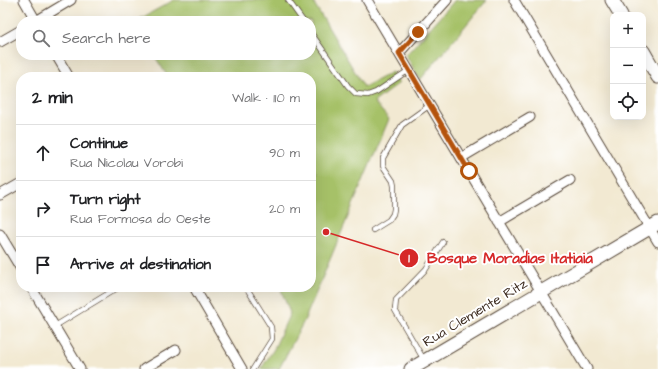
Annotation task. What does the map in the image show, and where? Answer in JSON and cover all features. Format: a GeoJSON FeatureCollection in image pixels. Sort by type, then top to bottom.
{"type":"FeatureCollection","features":[{"type":"Feature","properties":{"kind":"street"},"geometry":{"type":"LineString","coordinates":[[24,0],[33,16]]}},
{"type":"Feature","properties":{"kind":"street"},"geometry":{"type":"LineString","coordinates":[[44,16],[71,0]]}},
{"type":"Feature","properties":{"kind":"street"},"geometry":{"type":"LineString","coordinates":[[367,0],[586,369]]}},
{"type":"Feature","properties":{"kind":"street"},"geometry":{"type":"LineString","coordinates":[[399,53],[447,0]]}},
{"type":"Feature","properties":{"kind":"street"},"geometry":{"type":"LineString","coordinates":[[514,0],[654,226],[658,242]]}},
{"type":"Feature","properties":{"kind":"street"},"geometry":{"type":"LineString","coordinates":[[612,0],[619,12]]}},
{"type":"Feature","properties":{"kind":"street"},"geometry":{"type":"LineString","coordinates":[[0,42],[16,33]]}},
{"type":"Feature","properties":{"kind":"street"},"geometry":{"type":"LineString","coordinates":[[646,56],[658,77]]}},
{"type":"Feature","properties":{"kind":"street"},"geometry":{"type":"LineString","coordinates":[[59,60],[66,72]]}},
{"type":"Feature","properties":{"kind":"street"},"geometry":{"type":"LineString","coordinates":[[461,158],[530,117]]}},
{"type":"Feature","properties":{"kind":"street"},"geometry":{"type":"LineString","coordinates":[[499,222],[570,180]]}},
{"type":"Feature","properties":{"kind":"street"},"geometry":{"type":"LineString","coordinates":[[0,195],[16,186]]}},
{"type":"Feature","properties":{"kind":"street","name":"Rua Clemente Ritz"},"geometry":{"type":"LineString","coordinates":[[411,369],[654,226]]}},
{"type":"Feature","properties":{"kind":"street"},"geometry":{"type":"LineString","coordinates":[[0,234],[16,261]]}},
{"type":"Feature","properties":{"kind":"street"},"geometry":{"type":"LineString","coordinates":[[35,292],[80,369]]}},
{"type":"Feature","properties":{"kind":"street"},"geometry":{"type":"LineString","coordinates":[[197,292],[242,369]]}},
{"type":"Feature","properties":{"kind":"street"},"geometry":{"type":"LineString","coordinates":[[144,369],[176,350]]}},
{"type":"Feature","properties":{"kind":"lane"},"geometry":{"type":"LineString","coordinates":[[288,0],[299,16]]}},
{"type":"Feature","properties":{"kind":"lane"},"geometry":{"type":"LineString","coordinates":[[316,40],[348,86],[356,94],[368,95],[376,92],[409,70]]}},
{"type":"Feature","properties":{"kind":"lane"},"geometry":{"type":"LineString","coordinates":[[373,230],[389,220],[394,209],[394,186],[384,166],[383,158],[402,125],[430,105]]}},
{"type":"Feature","properties":{"kind":"lane"},"geometry":{"type":"LineString","coordinates":[[424,361],[395,310],[394,305],[396,300],[426,269],[443,242]]}},
{"type":"Feature","properties":{"kind":"lane"},"geometry":{"type":"LineString","coordinates":[[55,326],[111,292]]}},
{"type":"Feature","properties":{"kind":"lane"},"geometry":{"type":"LineString","coordinates":[[249,292],[271,327],[272,338],[252,369]]}},
{"type":"Feature","properties":{"kind":"green space"},"geometry":{"type":"Polygon","coordinates":[[[174,0],[312,0],[364,87],[392,72],[399,83],[374,102],[389,119],[305,319],[279,369],[261,369],[274,349],[290,313],[282,292],[316,292],[316,72],[165,72],[157,60],[316,60],[316,16],[145,16],[174,0]]]}},
{"type":"Feature","properties":{"kind":"green space"},"geometry":{"type":"Polygon","coordinates":[[[455,0],[487,0],[420,80],[406,55],[455,0]]]}},
{"type":"Feature","properties":{"kind":"place","name":"Bosque Moradias Itatiaia"},"geometry":{"type":"Point","coordinates":[326,232]}},
{"type":"Feature","properties":{"kind":"route"},"geometry":{"type":"LineString","coordinates":[[418,32],[399,53],[469,171]]}}]}
